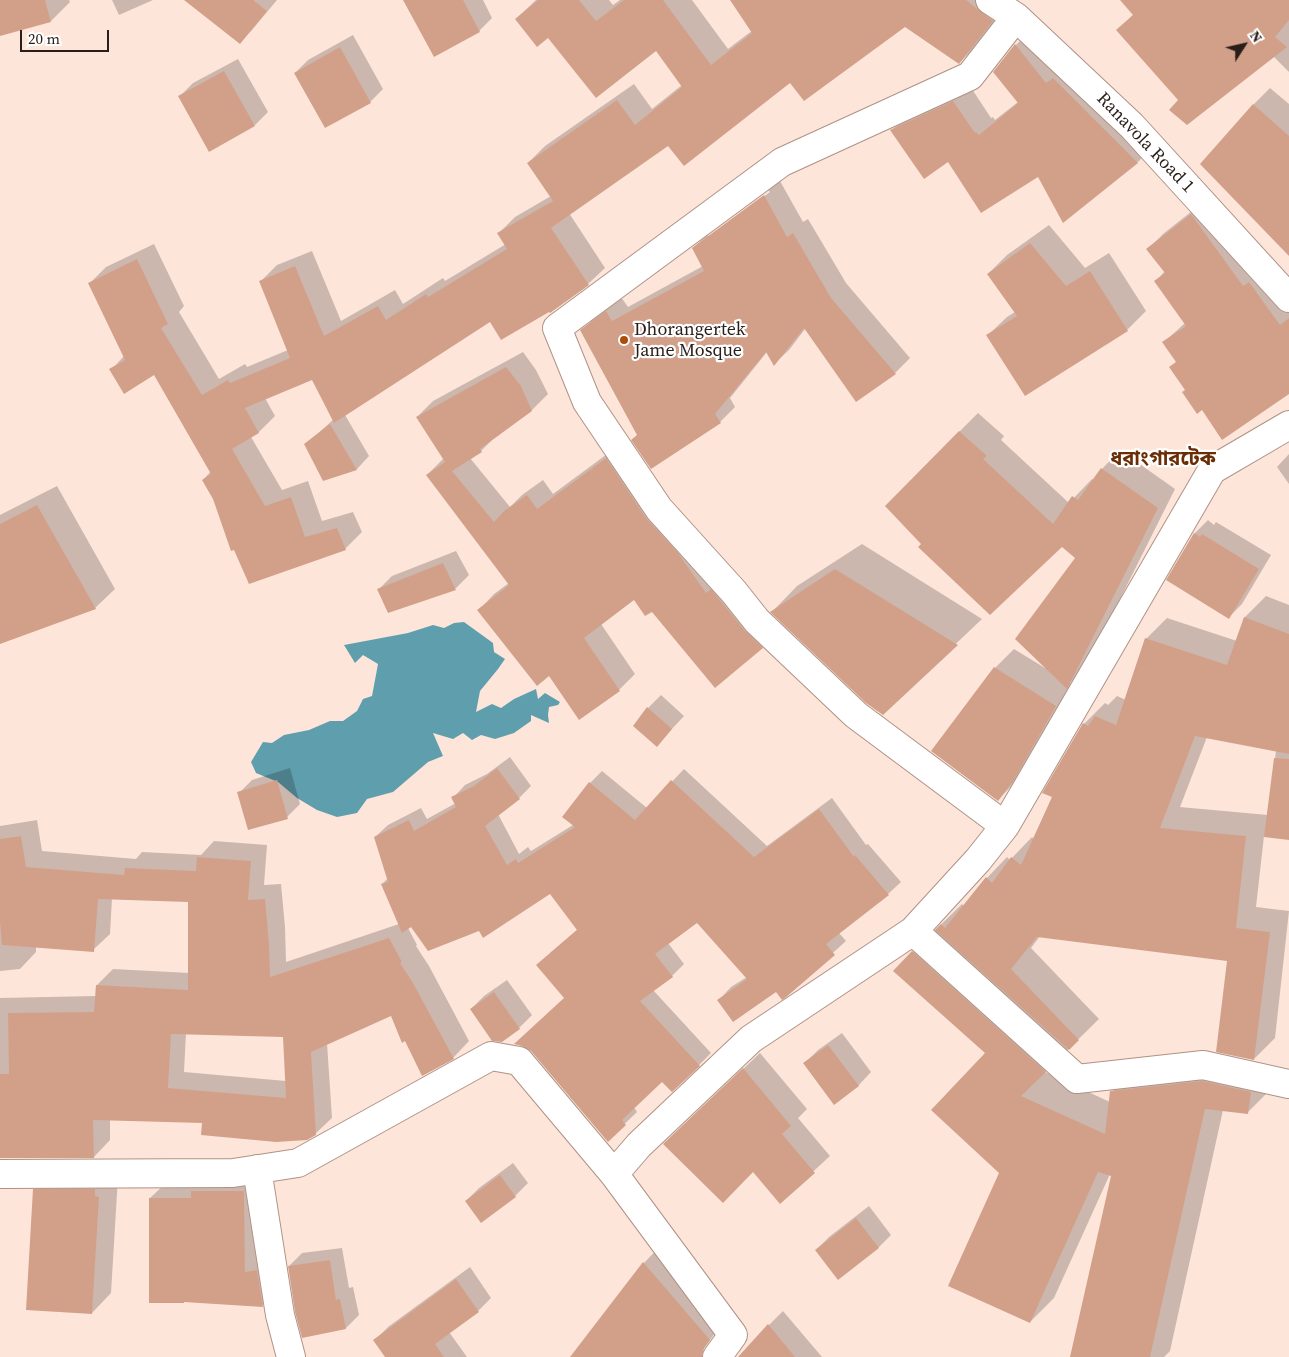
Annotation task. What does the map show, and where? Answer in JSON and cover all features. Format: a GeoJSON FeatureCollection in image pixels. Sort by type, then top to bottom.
{"type":"FeatureCollection","features":[{"type":"Feature","properties":{"kind":"street","name":"Ranavola Road 1"},"geometry":{"type":"LineString","coordinates":[[990,0],[1016,17],[1132,126],[1289,298]]}},
{"type":"Feature","properties":{"kind":"street"},"geometry":{"type":"LineString","coordinates":[[1005,826],[856,715],[757,621],[734,592],[659,509],[587,402],[557,328],[782,162],[970,76],[1016,17]]}},
{"type":"Feature","properties":{"kind":"street"},"geometry":{"type":"LineString","coordinates":[[614,1174],[639,1145],[751,1039],[913,931],[978,860],[1005,826],[1212,470],[1289,425]]}},
{"type":"Feature","properties":{"kind":"street"},"geometry":{"type":"LineString","coordinates":[[913,931],[1077,1079],[1203,1065],[1289,1084]]}},
{"type":"Feature","properties":{"kind":"street"},"geometry":{"type":"LineString","coordinates":[[0,1174],[233,1173],[298,1163],[491,1056],[519,1061],[614,1174],[733,1335],[717,1357]]}},
{"type":"Feature","properties":{"kind":"street"},"geometry":{"type":"LineString","coordinates":[[257,1170],[280,1315],[291,1357]]}},
{"type":"Feature","properties":{"kind":"water"},"geometry":{"type":"Polygon","coordinates":[[[464,622],[493,643],[494,652],[505,659],[480,691],[476,712],[492,704],[501,708],[514,699],[536,689],[538,699],[545,693],[560,702],[558,705],[549,707],[549,723],[531,715],[531,721],[514,733],[495,739],[481,735],[472,740],[463,733],[453,739],[433,733],[443,756],[428,762],[393,792],[367,799],[357,813],[337,817],[317,810],[297,798],[278,782],[256,773],[251,762],[263,742],[272,743],[284,735],[309,730],[330,721],[343,721],[357,711],[363,699],[372,696],[378,664],[363,655],[355,663],[344,645],[408,633],[433,625],[444,628],[454,623],[464,622]]]}},
{"type":"Feature","properties":{"kind":"building"},"geometry":{"type":"Polygon","coordinates":[[[0,0],[45,0],[51,22],[0,36],[0,0]]]}},
{"type":"Feature","properties":{"kind":"building"},"geometry":{"type":"Polygon","coordinates":[[[184,0],[253,0],[267,11],[240,44],[184,0]]]}},
{"type":"Feature","properties":{"kind":"building"},"geometry":{"type":"Polygon","coordinates":[[[403,0],[463,0],[480,32],[434,57],[403,0]]]}},
{"type":"Feature","properties":{"kind":"building"},"geometry":{"type":"Polygon","coordinates":[[[538,0],[579,0],[596,21],[624,0],[663,0],[711,65],[752,33],[730,0],[966,0],[993,21],[959,64],[905,27],[804,101],[790,83],[684,166],[668,146],[551,228],[589,285],[550,313],[501,340],[490,322],[334,423],[312,380],[245,408],[259,433],[232,449],[265,506],[291,497],[305,537],[337,528],[346,550],[249,584],[234,550],[231,551],[213,499],[202,480],[211,474],[154,375],[124,394],[109,369],[125,360],[88,283],[137,259],[168,324],[161,328],[202,395],[228,380],[230,383],[290,358],[259,281],[295,266],[324,336],[378,306],[386,320],[426,294],[428,297],[507,249],[497,233],[553,201],[527,163],[617,100],[635,125],[682,87],[656,51],[596,98],[548,38],[537,47],[515,19],[538,0]]]}},
{"type":"Feature","properties":{"kind":"building"},"geometry":{"type":"Polygon","coordinates":[[[1120,0],[1289,0],[1289,20],[1275,37],[1287,47],[1187,125],[1169,110],[1178,100],[1116,30],[1133,15],[1120,0]]]}},
{"type":"Feature","properties":{"kind":"building"},"geometry":{"type":"Polygon","coordinates":[[[1015,44],[1046,83],[1053,78],[1138,163],[1063,223],[1038,177],[981,213],[948,162],[924,179],[890,130],[953,101],[975,133],[979,135],[1018,103],[993,72],[1015,44]]]}},
{"type":"Feature","properties":{"kind":"building"},"geometry":{"type":"Polygon","coordinates":[[[340,47],[371,103],[325,128],[294,73],[340,47]]]}},
{"type":"Feature","properties":{"kind":"building"},"geometry":{"type":"Polygon","coordinates":[[[224,71],[255,126],[209,152],[178,96],[224,71]]]}},
{"type":"Feature","properties":{"kind":"building"},"geometry":{"type":"Polygon","coordinates":[[[1253,104],[1289,136],[1289,256],[1200,164],[1253,104]]]}},
{"type":"Feature","properties":{"kind":"building"},"geometry":{"type":"Polygon","coordinates":[[[764,195],[787,237],[793,233],[831,298],[896,374],[856,402],[804,328],[774,366],[766,352],[715,414],[721,423],[651,469],[631,440],[637,435],[580,330],[606,311],[612,321],[704,271],[692,248],[764,195]]]}},
{"type":"Feature","properties":{"kind":"building"},"geometry":{"type":"Polygon","coordinates":[[[1191,214],[1243,286],[1249,282],[1280,325],[1289,318],[1289,394],[1222,440],[1202,410],[1197,414],[1182,392],[1185,390],[1169,367],[1176,362],[1162,342],[1186,326],[1154,281],[1165,273],[1146,249],[1191,214]]]}},
{"type":"Feature","properties":{"kind":"building"},"geometry":{"type":"Polygon","coordinates":[[[1030,243],[1066,286],[1090,271],[1128,331],[1025,396],[986,335],[1017,316],[987,274],[1030,243]]]}},
{"type":"Feature","properties":{"kind":"building"},"geometry":{"type":"Polygon","coordinates":[[[506,367],[521,386],[532,411],[480,449],[482,452],[452,471],[494,522],[504,511],[527,495],[537,509],[606,458],[646,518],[678,553],[706,593],[711,589],[745,631],[763,648],[715,688],[652,612],[645,616],[634,600],[584,638],[620,691],[579,720],[549,676],[537,686],[477,610],[509,585],[426,475],[445,462],[416,417],[506,367]]]}},
{"type":"Feature","properties":{"kind":"building"},"geometry":{"type":"Polygon","coordinates":[[[330,424],[357,470],[323,481],[304,444],[330,424]]]}},
{"type":"Feature","properties":{"kind":"building"},"geometry":{"type":"Polygon","coordinates":[[[959,431],[987,456],[983,459],[1053,524],[1072,496],[1078,500],[1101,468],[1158,508],[1067,689],[1015,639],[1075,558],[1062,547],[990,615],[918,547],[921,544],[885,506],[959,431]]]}},
{"type":"Feature","properties":{"kind":"building"},"geometry":{"type":"Polygon","coordinates":[[[37,505],[96,609],[0,644],[0,524],[37,505]]]}},
{"type":"Feature","properties":{"kind":"building"},"geometry":{"type":"Polygon","coordinates":[[[1194,533],[1200,537],[1202,534],[1259,569],[1229,619],[1166,580],[1194,533]]]}},
{"type":"Feature","properties":{"kind":"building"},"geometry":{"type":"Polygon","coordinates":[[[443,563],[456,590],[388,613],[377,589],[443,563]]]}},
{"type":"Feature","properties":{"kind":"building"},"geometry":{"type":"Polygon","coordinates":[[[835,569],[958,645],[883,715],[866,703],[770,612],[835,569]]]}},
{"type":"Feature","properties":{"kind":"building"},"geometry":{"type":"Polygon","coordinates":[[[1244,617],[1289,634],[1289,754],[1195,736],[1160,828],[1246,836],[1236,928],[1270,932],[1254,1060],[1216,1052],[1227,961],[1037,937],[1011,969],[1079,1040],[1069,1050],[935,930],[941,924],[945,928],[986,877],[992,883],[1011,857],[1021,865],[1052,797],[1042,793],[1083,723],[1088,726],[1095,716],[1116,725],[1145,638],[1227,665],[1244,617]]]}},
{"type":"Feature","properties":{"kind":"building"},"geometry":{"type":"Polygon","coordinates":[[[994,667],[1056,706],[1014,780],[998,801],[931,751],[994,667]]]}},
{"type":"Feature","properties":{"kind":"building"},"geometry":{"type":"Polygon","coordinates":[[[647,707],[672,729],[657,747],[633,726],[647,707]]]}},
{"type":"Feature","properties":{"kind":"building"},"geometry":{"type":"Polygon","coordinates":[[[1274,758],[1289,759],[1289,840],[1264,837],[1274,758]]]}},
{"type":"Feature","properties":{"kind":"building"},"geometry":{"type":"Polygon","coordinates":[[[497,768],[520,799],[485,826],[507,865],[516,859],[518,863],[575,827],[562,817],[589,782],[635,820],[671,780],[754,857],[819,809],[854,857],[855,855],[889,895],[826,944],[835,955],[785,998],[782,1000],[776,992],[733,1022],[717,1000],[747,979],[697,923],[655,954],[673,977],[640,1001],[700,1066],[672,1092],[662,1082],[622,1120],[626,1125],[608,1142],[531,1051],[514,1044],[564,998],[536,965],[577,930],[550,894],[483,938],[479,931],[428,951],[411,927],[402,933],[381,884],[388,882],[374,837],[409,820],[414,831],[456,807],[451,797],[474,786],[497,768]]]}},
{"type":"Feature","properties":{"kind":"building"},"geometry":{"type":"Polygon","coordinates":[[[277,780],[288,819],[248,830],[237,792],[277,780]]]}},
{"type":"Feature","properties":{"kind":"building"},"geometry":{"type":"Polygon","coordinates":[[[21,836],[26,867],[124,875],[125,868],[196,871],[197,857],[251,861],[248,900],[265,899],[270,977],[389,938],[402,962],[400,963],[413,983],[454,1059],[422,1076],[405,1041],[402,1043],[391,1016],[311,1052],[316,1135],[307,1140],[276,1142],[201,1135],[202,1123],[93,1120],[94,1158],[0,1158],[0,1074],[9,1074],[8,1013],[94,1012],[96,985],[188,990],[188,902],[98,899],[94,952],[2,945],[0,921],[0,839],[21,836]],[[171,1034],[168,1088],[286,1098],[283,1037],[171,1034]]]}},
{"type":"Feature","properties":{"kind":"building"},"geometry":{"type":"Polygon","coordinates":[[[912,951],[1046,1072],[1021,1096],[1105,1134],[1110,1091],[1202,1081],[1251,1092],[1248,1114],[1205,1109],[1150,1357],[1070,1357],[1111,1176],[1098,1172],[1030,1323],[948,1286],[999,1173],[931,1110],[985,1053],[893,971],[912,951]]]}},
{"type":"Feature","properties":{"kind":"building"},"geometry":{"type":"Polygon","coordinates":[[[494,992],[520,1029],[502,1042],[492,1041],[470,1009],[494,992]]]}},
{"type":"Feature","properties":{"kind":"building"},"geometry":{"type":"Polygon","coordinates":[[[828,1045],[859,1086],[834,1105],[803,1063],[828,1045]]]}},
{"type":"Feature","properties":{"kind":"building"},"geometry":{"type":"Polygon","coordinates":[[[743,1068],[791,1126],[782,1134],[815,1173],[780,1204],[753,1172],[723,1203],[663,1144],[743,1068]]]}},
{"type":"Feature","properties":{"kind":"building"},"geometry":{"type":"Polygon","coordinates":[[[500,1175],[516,1197],[481,1223],[465,1201],[500,1175]]]}},
{"type":"Feature","properties":{"kind":"building"},"geometry":{"type":"Polygon","coordinates":[[[33,1189],[95,1189],[95,1196],[99,1197],[92,1314],[26,1310],[33,1189]]]}},
{"type":"Feature","properties":{"kind":"building"},"geometry":{"type":"Polygon","coordinates":[[[191,1191],[244,1191],[245,1272],[257,1270],[263,1307],[184,1302],[149,1303],[149,1198],[191,1198],[191,1191]]]}},
{"type":"Feature","properties":{"kind":"building"},"geometry":{"type":"Polygon","coordinates":[[[856,1218],[879,1248],[838,1280],[815,1250],[856,1218]]]}},
{"type":"Feature","properties":{"kind":"building"},"geometry":{"type":"Polygon","coordinates":[[[330,1260],[336,1300],[340,1299],[346,1329],[302,1338],[295,1312],[288,1266],[330,1260]]]}},
{"type":"Feature","properties":{"kind":"building"},"geometry":{"type":"Polygon","coordinates":[[[643,1262],[710,1340],[704,1348],[702,1357],[570,1357],[643,1262]]]}},
{"type":"Feature","properties":{"kind":"building"},"geometry":{"type":"Polygon","coordinates":[[[456,1279],[479,1312],[435,1344],[444,1357],[385,1357],[373,1340],[456,1279]]]}},
{"type":"Feature","properties":{"kind":"building"},"geometry":{"type":"Polygon","coordinates":[[[768,1324],[795,1357],[738,1357],[768,1324]]]}},
{"type":"Feature","properties":{"kind":"place","name":"Dhorangertek Jame Mosque"},"geometry":{"type":"Point","coordinates":[624,340]}},
{"type":"Feature","properties":{"kind":"district","name":"ধরাংগারটেক"},"geometry":{"type":"Point","coordinates":[1163,460]}}]}
